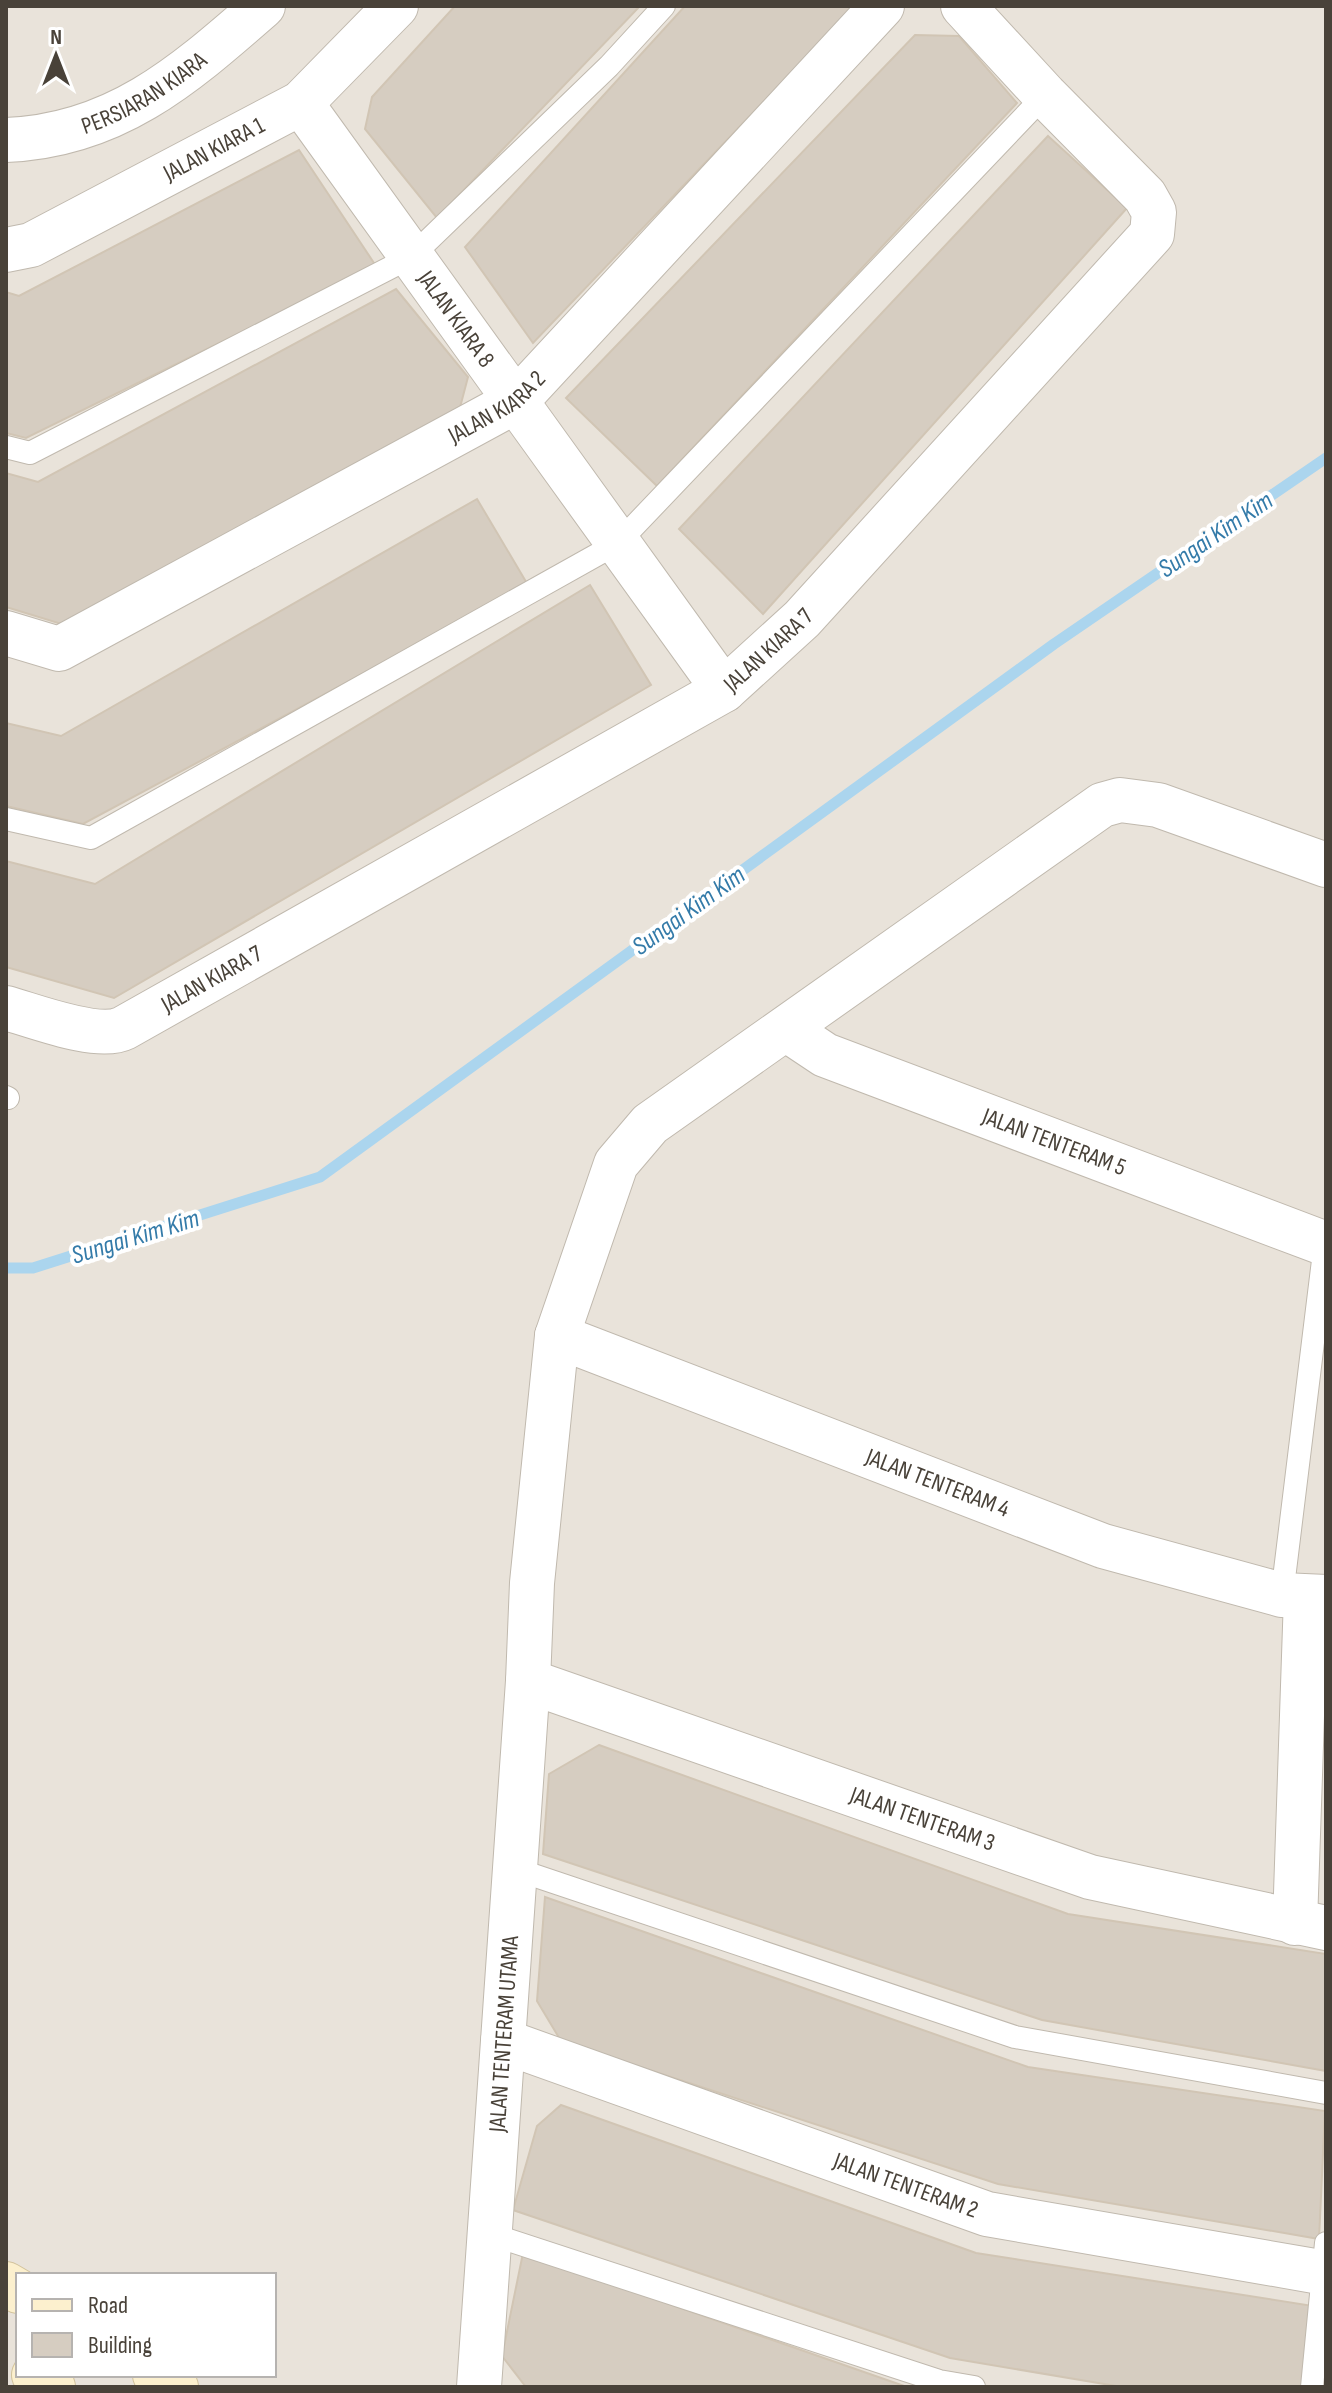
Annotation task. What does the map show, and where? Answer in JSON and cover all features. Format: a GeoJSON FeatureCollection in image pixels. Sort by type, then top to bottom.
{"type":"FeatureCollection","features":[{"type":"Feature","properties":{"kind":"main road"},"geometry":{"type":"LineString","coordinates":[[158,2377],[176,2387]]}},
{"type":"Feature","properties":{"kind":"street","name":"PERSIARAN KIARA"},"geometry":{"type":"LineString","coordinates":[[6,140],[77,129],[142,102],[194,65],[263,6]]}},
{"type":"Feature","properties":{"kind":"street","name":"JALAN KIARA 1"},"geometry":{"type":"LineString","coordinates":[[6,250],[31,245],[301,103],[396,6]]}},
{"type":"Feature","properties":{"kind":"street","name":"JALAN KIARA 2"},"geometry":{"type":"LineString","coordinates":[[6,633],[59,649],[516,401],[882,6]]}},
{"type":"Feature","properties":{"kind":"street","name":"JALAN KIARA 7"},"geometry":{"type":"LineString","coordinates":[[6,1008],[99,1032],[116,1032],[724,690],[802,619],[1152,234],[1154,212],[1145,196],[963,6]]}},
{"type":"Feature","properties":{"kind":"street","name":"JALAN KIARA 8"},"geometry":{"type":"LineString","coordinates":[[301,103],[724,690]]}},
{"type":"Feature","properties":{"kind":"street","name":"JALAN TENTERAM UTAMA"},"geometry":{"type":"LineString","coordinates":[[479,2387],[528,1681],[532,1583],[557,1336],[616,1164],[650,1124],[1102,805],[1135,800],[1158,805],[1326,865]]}},
{"type":"Feature","properties":{"kind":"street","name":"JALAN TENTERAM 5"},"geometry":{"type":"LineString","coordinates":[[786,1029],[825,1055],[1326,1241]]}},
{"type":"Feature","properties":{"kind":"street","name":"JALAN TENTERAM 4"},"geometry":{"type":"LineString","coordinates":[[557,1336],[1103,1546],[1305,1596]]}},
{"type":"Feature","properties":{"kind":"street"},"geometry":{"type":"LineString","coordinates":[[1305,1596],[1311,1925]]}},
{"type":"Feature","properties":{"kind":"street","name":"JALAN TENTERAM 3"},"geometry":{"type":"LineString","coordinates":[[528,1681],[1090,1877],[1311,1925]]}},
{"type":"Feature","properties":{"kind":"street","name":"JALAN TENTERAM 2"},"geometry":{"type":"LineString","coordinates":[[503,2041],[987,2214],[1325,2263]]}},
{"type":"Feature","properties":{"kind":"lane"},"geometry":{"type":"LineString","coordinates":[[6,447],[30,453],[411,257],[598,76],[664,6]]}},
{"type":"Feature","properties":{"kind":"lane"},"geometry":{"type":"LineString","coordinates":[[6,819],[91,838],[618,543],[1045,95]]}},
{"type":"Feature","properties":{"kind":"lane"},"geometry":{"type":"LineString","coordinates":[[1305,1596],[1326,1241]]}},
{"type":"Feature","properties":{"kind":"lane"},"geometry":{"type":"LineString","coordinates":[[515,1869],[1015,2037],[1326,2093]]}},
{"type":"Feature","properties":{"kind":"lane"},"geometry":{"type":"LineString","coordinates":[[490,2234],[939,2381],[974,2387]]}},
{"type":"Feature","properties":{"kind":"lane"},"geometry":{"type":"LineString","coordinates":[[1312,2387],[1325,2263]]}},
{"type":"Feature","properties":{"kind":"shaded area"},"geometry":{"type":"Polygon","coordinates":[[[6,6],[1326,6],[1326,2387],[6,2387],[6,6]]]}},
{"type":"Feature","properties":{"kind":"building"},"geometry":{"type":"Polygon","coordinates":[[[455,6],[640,6],[437,218],[365,129],[372,97],[455,6]]]}},
{"type":"Feature","properties":{"kind":"building"},"geometry":{"type":"Polygon","coordinates":[[[685,6],[855,6],[533,343],[465,247],[685,6]]]}},
{"type":"Feature","properties":{"kind":"building"},"geometry":{"type":"Polygon","coordinates":[[[915,35],[959,36],[1017,103],[657,486],[566,398],[915,35]]]}},
{"type":"Feature","properties":{"kind":"building"},"geometry":{"type":"Polygon","coordinates":[[[1048,136],[1127,208],[763,614],[679,529],[1048,136]]]}},
{"type":"Feature","properties":{"kind":"building"},"geometry":{"type":"Polygon","coordinates":[[[299,150],[376,266],[26,438],[6,433],[6,292],[19,296],[299,150]]]}},
{"type":"Feature","properties":{"kind":"building"},"geometry":{"type":"Polygon","coordinates":[[[396,289],[468,377],[458,415],[68,626],[6,607],[6,473],[38,482],[396,289]]]}},
{"type":"Feature","properties":{"kind":"building"},"geometry":{"type":"Polygon","coordinates":[[[477,499],[528,585],[83,824],[6,806],[6,723],[61,736],[477,499]]]}},
{"type":"Feature","properties":{"kind":"building"},"geometry":{"type":"Polygon","coordinates":[[[590,585],[651,685],[114,998],[6,967],[6,861],[95,884],[590,585]]]}},
{"type":"Feature","properties":{"kind":"building"},"geometry":{"type":"Polygon","coordinates":[[[599,1745],[1068,1914],[1326,1954],[1326,2071],[1042,2020],[543,1854],[549,1774],[599,1745]]]}},
{"type":"Feature","properties":{"kind":"building"},"geometry":{"type":"Polygon","coordinates":[[[545,1897],[1028,2067],[1325,2111],[1319,2239],[998,2184],[561,2041],[537,2001],[545,1897]]]}},
{"type":"Feature","properties":{"kind":"building"},"geometry":{"type":"Polygon","coordinates":[[[561,2105],[976,2253],[1313,2306],[1302,2387],[1122,2387],[950,2358],[513,2210],[537,2126],[561,2105]]]}},
{"type":"Feature","properties":{"kind":"building"},"geometry":{"type":"Polygon","coordinates":[[[523,2253],[907,2387],[526,2387],[502,2356],[523,2253]]]}},
{"type":"Feature","properties":{"kind":"waterway","name":"Sungai Kim Kim"},"geometry":{"type":"LineString","coordinates":[[6,1268],[33,1268],[320,1177],[1054,644],[1326,458]]}}]}
